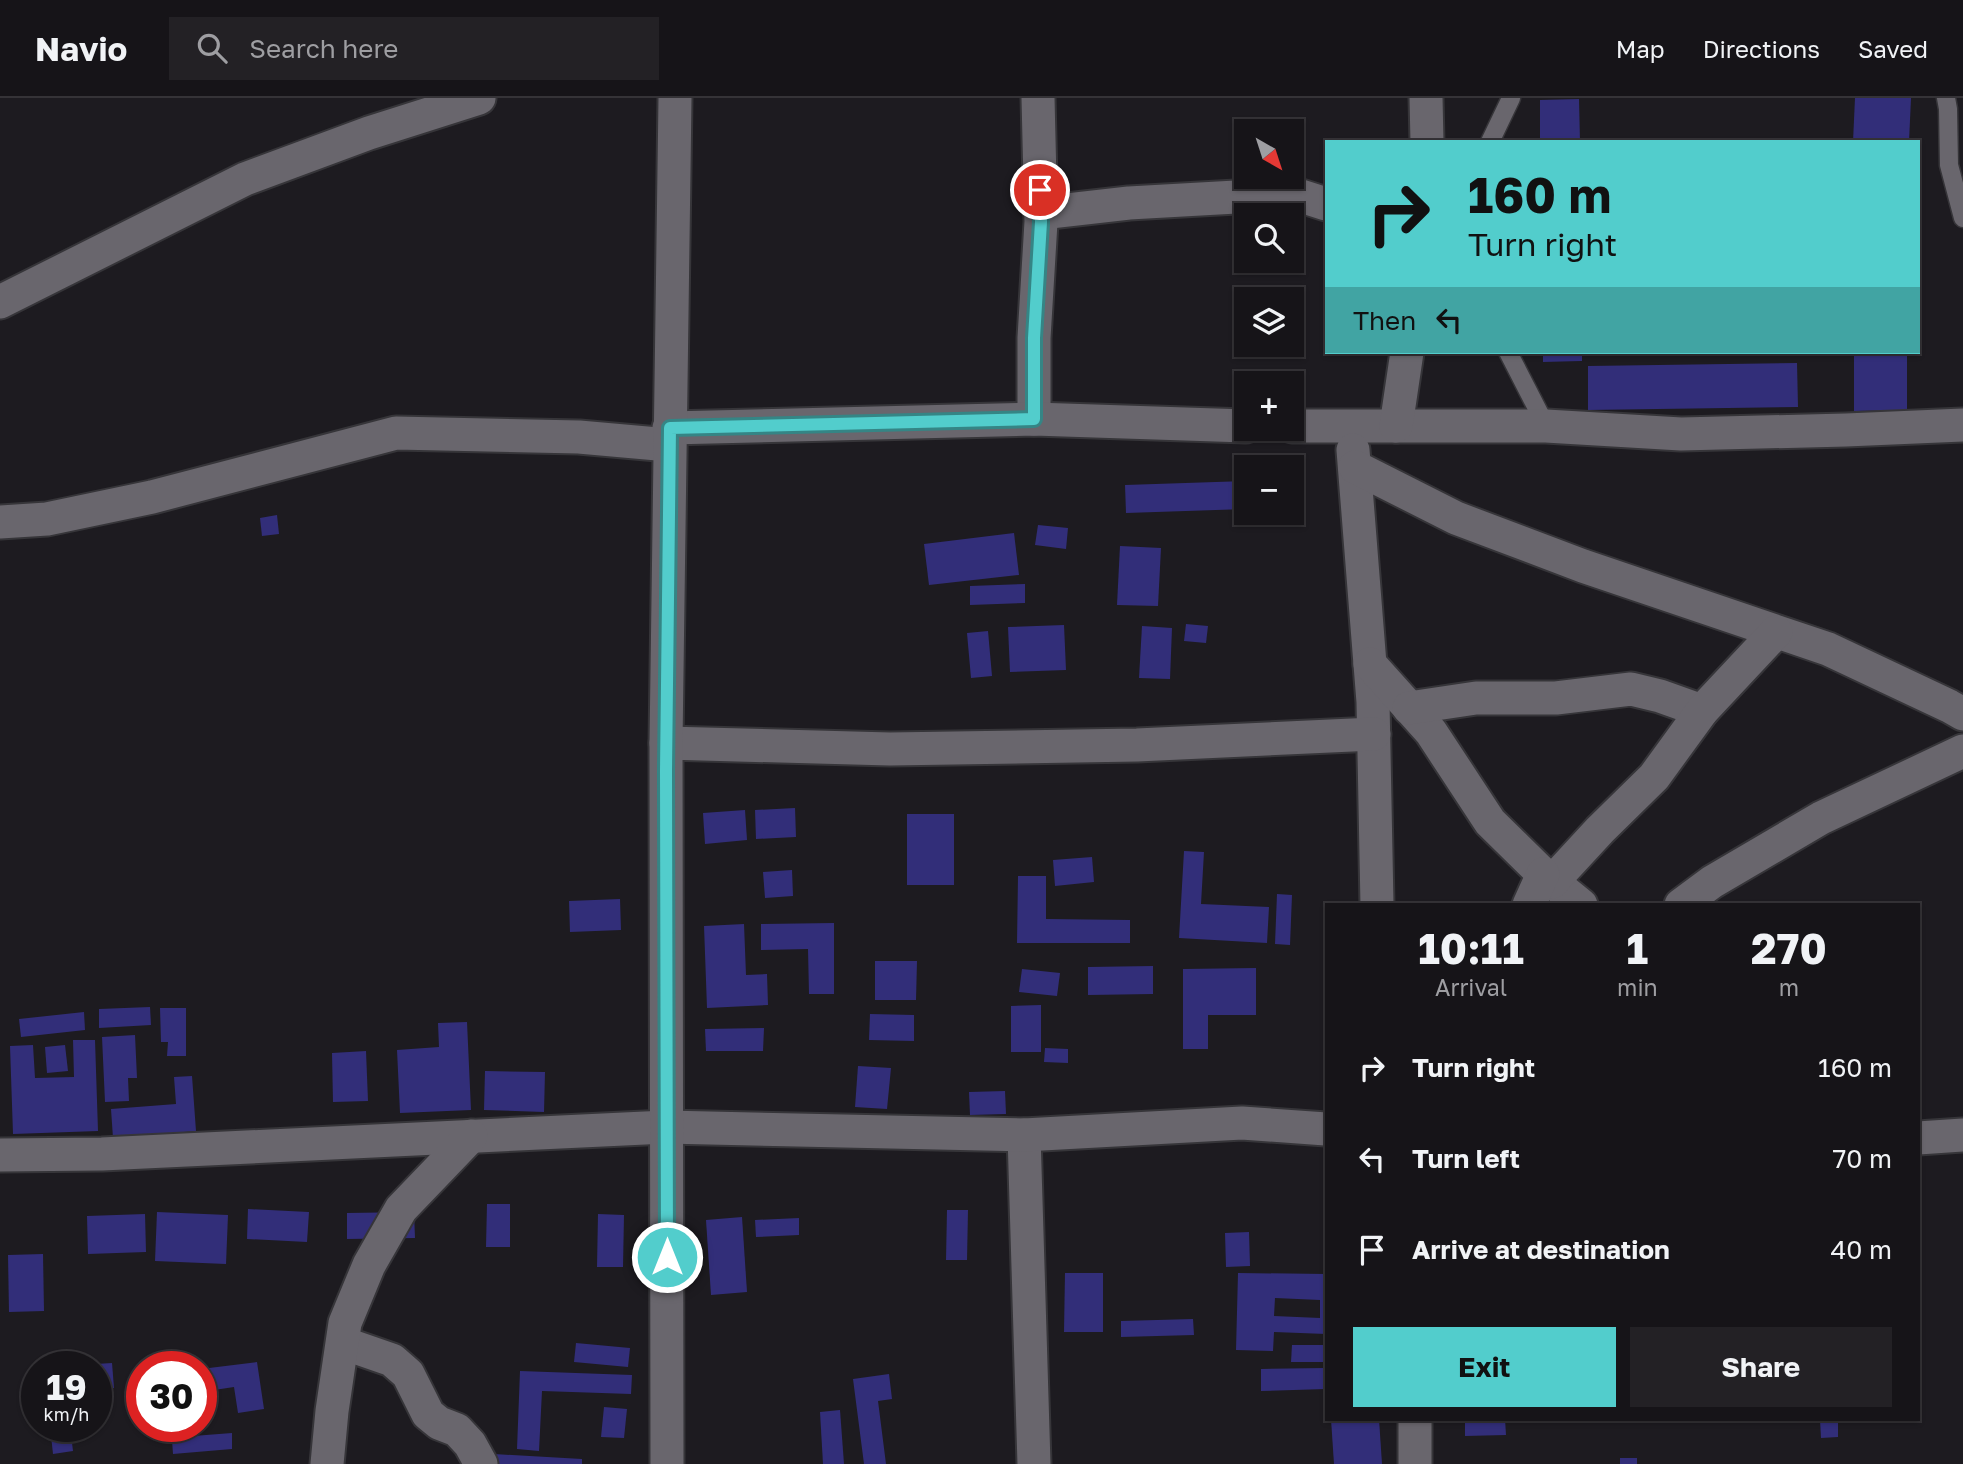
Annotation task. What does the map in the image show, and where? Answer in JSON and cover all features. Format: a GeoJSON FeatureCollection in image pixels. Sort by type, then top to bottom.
{"type":"FeatureCollection","features":[{"type":"Feature","properties":{"kind":"street"},"geometry":{"type":"LineString","coordinates":[[0,302],[245,179],[369,133],[479,98]]}},
{"type":"Feature","properties":{"kind":"street"},"geometry":{"type":"LineString","coordinates":[[667,1464],[666,743],[676,98]]}},
{"type":"Feature","properties":{"kind":"street"},"geometry":{"type":"LineString","coordinates":[[1034,419],[1034,338],[1041,213],[1038,98]]}},
{"type":"Feature","properties":{"kind":"street"},"geometry":{"type":"LineString","coordinates":[[1041,213],[1129,203],[1236,197],[1301,196],[1325,204]]}},
{"type":"Feature","properties":{"kind":"street"},"geometry":{"type":"LineString","coordinates":[[1396,426],[1407,354]]}},
{"type":"Feature","properties":{"kind":"street"},"geometry":{"type":"LineString","coordinates":[[0,522],[47,519],[152,497],[396,433],[669,436],[1034,419],[1234,426]]}},
{"type":"Feature","properties":{"kind":"street"},"geometry":{"type":"LineString","coordinates":[[1304,426],[1546,426],[1681,433],[1963,425]]}},
{"type":"Feature","properties":{"kind":"street"},"geometry":{"type":"LineString","coordinates":[[1351,426],[1374,734],[1377,903]]}},
{"type":"Feature","properties":{"kind":"street"},"geometry":{"type":"LineString","coordinates":[[1355,467],[1456,518],[1583,566],[1828,649],[1963,715]]}},
{"type":"Feature","properties":{"kind":"street"},"geometry":{"type":"LineString","coordinates":[[1530,903],[1547,878],[1654,778],[1702,711],[1776,632]]}},
{"type":"Feature","properties":{"kind":"street"},"geometry":{"type":"LineString","coordinates":[[1370,664],[1431,732],[1490,822],[1547,878],[1578,903]]}},
{"type":"Feature","properties":{"kind":"street"},"geometry":{"type":"LineString","coordinates":[[1409,708],[1476,698],[1556,698],[1631,689],[1702,711]]}},
{"type":"Feature","properties":{"kind":"street"},"geometry":{"type":"LineString","coordinates":[[666,743],[890,749],[1137,746],[1374,734]]}},
{"type":"Feature","properties":{"kind":"street"},"geometry":{"type":"LineString","coordinates":[[1684,903],[1712,882],[1821,817],[1963,751]]}},
{"type":"Feature","properties":{"kind":"street"},"geometry":{"type":"LineString","coordinates":[[0,1156],[102,1154],[666,1127],[1024,1135],[1242,1123],[1325,1129]]}},
{"type":"Feature","properties":{"kind":"street"},"geometry":{"type":"LineString","coordinates":[[1024,1135],[1034,1464]]}},
{"type":"Feature","properties":{"kind":"street"},"geometry":{"type":"LineString","coordinates":[[1920,1138],[1963,1135]]}},
{"type":"Feature","properties":{"kind":"street"},"geometry":{"type":"LineString","coordinates":[[327,1464],[345,1323],[369,1265],[401,1209],[471,1136]]}},
{"type":"Feature","properties":{"kind":"street"},"geometry":{"type":"LineString","coordinates":[[342,1343],[393,1360],[408,1374],[428,1414],[439,1423],[457,1430],[470,1444],[481,1464]]}},
{"type":"Feature","properties":{"kind":"street"},"geometry":{"type":"LineString","coordinates":[[1415,1421],[1415,1464]]}},
{"type":"Feature","properties":{"kind":"lane"},"geometry":{"type":"LineString","coordinates":[[1491,140],[1511,98]]}},
{"type":"Feature","properties":{"kind":"lane"},"geometry":{"type":"LineString","coordinates":[[1947,98],[1949,165],[1963,218]]}},
{"type":"Feature","properties":{"kind":"lane"},"geometry":{"type":"LineString","coordinates":[[1509,354],[1546,426]]}},
{"type":"Feature","properties":{"kind":"building"},"geometry":{"type":"Polygon","coordinates":[[[1855,98],[1911,98],[1909,140],[1853,140],[1855,98]]]}},
{"type":"Feature","properties":{"kind":"building"},"geometry":{"type":"Polygon","coordinates":[[[1579,99],[1580,140],[1540,140],[1540,100],[1579,99]]]}},
{"type":"Feature","properties":{"kind":"building"},"geometry":{"type":"Polygon","coordinates":[[[1543,354],[1582,354],[1582,361],[1543,362],[1543,354]]]}},
{"type":"Feature","properties":{"kind":"building"},"geometry":{"type":"Polygon","coordinates":[[[1854,354],[1907,354],[1907,410],[1854,411],[1854,354]]]}},
{"type":"Feature","properties":{"kind":"building"},"geometry":{"type":"Polygon","coordinates":[[[1797,363],[1798,407],[1588,410],[1588,366],[1797,363]]]}},
{"type":"Feature","properties":{"kind":"building"},"geometry":{"type":"Polygon","coordinates":[[[1234,481],[1234,509],[1126,513],[1125,485],[1234,481]]]}},
{"type":"Feature","properties":{"kind":"building"},"geometry":{"type":"Polygon","coordinates":[[[277,515],[279,534],[262,536],[260,518],[277,515]]]}},
{"type":"Feature","properties":{"kind":"building"},"geometry":{"type":"Polygon","coordinates":[[[1038,525],[1068,528],[1066,549],[1035,545],[1038,525]]]}},
{"type":"Feature","properties":{"kind":"building"},"geometry":{"type":"Polygon","coordinates":[[[1014,533],[1019,575],[929,585],[924,544],[1014,533]]]}},
{"type":"Feature","properties":{"kind":"building"},"geometry":{"type":"Polygon","coordinates":[[[1120,546],[1161,548],[1158,606],[1117,605],[1120,546]]]}},
{"type":"Feature","properties":{"kind":"building"},"geometry":{"type":"Polygon","coordinates":[[[1025,584],[1025,603],[970,605],[970,586],[1025,584]]]}},
{"type":"Feature","properties":{"kind":"building"},"geometry":{"type":"Polygon","coordinates":[[[1186,624],[1208,626],[1206,643],[1184,641],[1186,624]]]}},
{"type":"Feature","properties":{"kind":"building"},"geometry":{"type":"Polygon","coordinates":[[[1064,625],[1066,670],[1010,672],[1008,627],[1064,625]]]}},
{"type":"Feature","properties":{"kind":"building"},"geometry":{"type":"Polygon","coordinates":[[[1142,626],[1172,628],[1170,679],[1139,678],[1142,626]]]}},
{"type":"Feature","properties":{"kind":"building"},"geometry":{"type":"Polygon","coordinates":[[[988,631],[992,676],[971,678],[967,633],[988,631]]]}},
{"type":"Feature","properties":{"kind":"building"},"geometry":{"type":"Polygon","coordinates":[[[795,808],[796,837],[756,839],[755,810],[795,808]]]}},
{"type":"Feature","properties":{"kind":"building"},"geometry":{"type":"Polygon","coordinates":[[[745,810],[747,840],[705,844],[703,813],[745,810]]]}},
{"type":"Feature","properties":{"kind":"building"},"geometry":{"type":"Polygon","coordinates":[[[907,814],[954,814],[954,885],[907,885],[907,814]]]}},
{"type":"Feature","properties":{"kind":"building"},"geometry":{"type":"Polygon","coordinates":[[[1184,851],[1204,852],[1201,904],[1269,907],[1267,943],[1179,938],[1184,851]]]}},
{"type":"Feature","properties":{"kind":"building"},"geometry":{"type":"Polygon","coordinates":[[[1092,857],[1094,882],[1055,886],[1053,860],[1092,857]]]}},
{"type":"Feature","properties":{"kind":"building"},"geometry":{"type":"Polygon","coordinates":[[[792,870],[793,896],[765,898],[763,872],[792,870]]]}},
{"type":"Feature","properties":{"kind":"building"},"geometry":{"type":"Polygon","coordinates":[[[1018,876],[1046,876],[1046,919],[1130,920],[1130,943],[1017,943],[1018,876]]]}},
{"type":"Feature","properties":{"kind":"building"},"geometry":{"type":"Polygon","coordinates":[[[1277,894],[1292,895],[1290,945],[1275,944],[1277,894]]]}},
{"type":"Feature","properties":{"kind":"building"},"geometry":{"type":"Polygon","coordinates":[[[620,899],[621,930],[570,932],[569,901],[620,899]]]}},
{"type":"Feature","properties":{"kind":"building"},"geometry":{"type":"Polygon","coordinates":[[[834,923],[834,994],[809,994],[808,949],[761,950],[761,924],[834,923]]]}},
{"type":"Feature","properties":{"kind":"building"},"geometry":{"type":"Polygon","coordinates":[[[744,924],[746,975],[767,974],[768,1005],[707,1008],[704,926],[744,924]]]}},
{"type":"Feature","properties":{"kind":"building"},"geometry":{"type":"Polygon","coordinates":[[[875,961],[917,961],[916,1000],[875,1000],[875,961]]]}},
{"type":"Feature","properties":{"kind":"building"},"geometry":{"type":"Polygon","coordinates":[[[1153,966],[1153,994],[1088,995],[1088,967],[1153,966]]]}},
{"type":"Feature","properties":{"kind":"building"},"geometry":{"type":"Polygon","coordinates":[[[1256,968],[1256,1015],[1208,1015],[1208,1049],[1183,1049],[1183,969],[1256,968]]]}},
{"type":"Feature","properties":{"kind":"building"},"geometry":{"type":"Polygon","coordinates":[[[1022,969],[1060,973],[1057,996],[1019,992],[1022,969]]]}},
{"type":"Feature","properties":{"kind":"building"},"geometry":{"type":"Polygon","coordinates":[[[1041,1005],[1041,1052],[1011,1052],[1011,1006],[1041,1005]]]}},
{"type":"Feature","properties":{"kind":"building"},"geometry":{"type":"Polygon","coordinates":[[[150,1007],[151,1025],[99,1028],[99,1009],[150,1007]]]}},
{"type":"Feature","properties":{"kind":"building"},"geometry":{"type":"Polygon","coordinates":[[[160,1008],[186,1008],[186,1056],[167,1056],[168,1042],[161,1042],[160,1008]]]}},
{"type":"Feature","properties":{"kind":"building"},"geometry":{"type":"Polygon","coordinates":[[[84,1012],[85,1030],[21,1037],[19,1019],[84,1012]]]}},
{"type":"Feature","properties":{"kind":"building"},"geometry":{"type":"Polygon","coordinates":[[[870,1014],[914,1015],[914,1041],[869,1040],[870,1014]]]}},
{"type":"Feature","properties":{"kind":"building"},"geometry":{"type":"Polygon","coordinates":[[[467,1022],[471,1110],[400,1113],[397,1050],[439,1047],[438,1023],[467,1022]]]}},
{"type":"Feature","properties":{"kind":"building"},"geometry":{"type":"Polygon","coordinates":[[[764,1028],[763,1051],[706,1051],[705,1029],[764,1028]]]}},
{"type":"Feature","properties":{"kind":"building"},"geometry":{"type":"Polygon","coordinates":[[[135,1035],[137,1078],[128,1078],[129,1101],[105,1102],[102,1037],[135,1035]]]}},
{"type":"Feature","properties":{"kind":"building"},"geometry":{"type":"Polygon","coordinates":[[[73,1040],[95,1040],[98,1131],[13,1134],[10,1046],[33,1045],[35,1078],[74,1077],[73,1040]]]}},
{"type":"Feature","properties":{"kind":"building"},"geometry":{"type":"Polygon","coordinates":[[[65,1045],[68,1071],[47,1073],[45,1047],[65,1045]]]}},
{"type":"Feature","properties":{"kind":"building"},"geometry":{"type":"Polygon","coordinates":[[[1045,1048],[1068,1049],[1068,1063],[1044,1062],[1045,1048]]]}},
{"type":"Feature","properties":{"kind":"building"},"geometry":{"type":"Polygon","coordinates":[[[366,1051],[368,1101],[333,1102],[332,1053],[366,1051]]]}},
{"type":"Feature","properties":{"kind":"building"},"geometry":{"type":"Polygon","coordinates":[[[858,1066],[891,1068],[887,1109],[855,1107],[858,1066]]]}},
{"type":"Feature","properties":{"kind":"building"},"geometry":{"type":"Polygon","coordinates":[[[485,1071],[545,1072],[544,1112],[484,1110],[485,1071]]]}},
{"type":"Feature","properties":{"kind":"building"},"geometry":{"type":"Polygon","coordinates":[[[192,1076],[196,1131],[113,1138],[111,1109],[176,1104],[174,1077],[192,1076]]]}},
{"type":"Feature","properties":{"kind":"building"},"geometry":{"type":"Polygon","coordinates":[[[1005,1091],[1006,1114],[970,1115],[969,1092],[1005,1091]]]}},
{"type":"Feature","properties":{"kind":"building"},"geometry":{"type":"Polygon","coordinates":[[[487,1204],[510,1204],[510,1247],[486,1247],[487,1204]]]}},
{"type":"Feature","properties":{"kind":"building"},"geometry":{"type":"Polygon","coordinates":[[[248,1209],[309,1212],[307,1242],[247,1239],[248,1209]]]}},
{"type":"Feature","properties":{"kind":"building"},"geometry":{"type":"Polygon","coordinates":[[[947,1210],[968,1210],[967,1260],[946,1260],[947,1210]]]}},
{"type":"Feature","properties":{"kind":"building"},"geometry":{"type":"Polygon","coordinates":[[[157,1212],[228,1215],[226,1264],[155,1261],[157,1212]]]}},
{"type":"Feature","properties":{"kind":"building"},"geometry":{"type":"Polygon","coordinates":[[[414,1212],[415,1238],[347,1239],[347,1213],[414,1212]]]}},
{"type":"Feature","properties":{"kind":"building"},"geometry":{"type":"Polygon","coordinates":[[[145,1214],[146,1252],[88,1254],[87,1216],[145,1214]]]}},
{"type":"Feature","properties":{"kind":"building"},"geometry":{"type":"Polygon","coordinates":[[[598,1214],[624,1215],[623,1267],[597,1267],[598,1214]]]}},
{"type":"Feature","properties":{"kind":"building"},"geometry":{"type":"Polygon","coordinates":[[[742,1217],[747,1292],[711,1295],[706,1220],[742,1217]]]}},
{"type":"Feature","properties":{"kind":"building"},"geometry":{"type":"Polygon","coordinates":[[[799,1218],[799,1235],[756,1237],[755,1220],[799,1218]]]}},
{"type":"Feature","properties":{"kind":"building"},"geometry":{"type":"Polygon","coordinates":[[[1249,1232],[1250,1266],[1226,1267],[1225,1233],[1249,1232]]]}},
{"type":"Feature","properties":{"kind":"building"},"geometry":{"type":"Polygon","coordinates":[[[43,1254],[44,1311],[9,1312],[8,1255],[43,1254]]]}},
{"type":"Feature","properties":{"kind":"building"},"geometry":{"type":"Polygon","coordinates":[[[1065,1273],[1103,1273],[1103,1332],[1064,1332],[1065,1273]]]}},
{"type":"Feature","properties":{"kind":"building"},"geometry":{"type":"Polygon","coordinates":[[[1238,1273],[1325,1274],[1325,1334],[1274,1332],[1273,1351],[1236,1350],[1238,1273]],[[1275,1298],[1274,1316],[1320,1318],[1320,1300],[1275,1298]]]}},
{"type":"Feature","properties":{"kind":"building"},"geometry":{"type":"Polygon","coordinates":[[[1193,1319],[1194,1335],[1121,1337],[1121,1321],[1193,1319]]]}},
{"type":"Feature","properties":{"kind":"building"},"geometry":{"type":"Polygon","coordinates":[[[576,1343],[630,1348],[628,1367],[574,1362],[576,1343]]]}},
{"type":"Feature","properties":{"kind":"building"},"geometry":{"type":"Polygon","coordinates":[[[1292,1345],[1325,1345],[1325,1362],[1291,1362],[1292,1345]]]}},
{"type":"Feature","properties":{"kind":"building"},"geometry":{"type":"Polygon","coordinates":[[[257,1362],[264,1409],[238,1413],[234,1387],[217,1390],[217,1367],[257,1362]]]}},
{"type":"Feature","properties":{"kind":"building"},"geometry":{"type":"Polygon","coordinates":[[[1325,1368],[1325,1389],[1261,1391],[1261,1369],[1325,1368]]]}},
{"type":"Feature","properties":{"kind":"building"},"geometry":{"type":"Polygon","coordinates":[[[520,1371],[632,1375],[631,1394],[542,1391],[539,1451],[517,1449],[520,1371]]]}},
{"type":"Feature","properties":{"kind":"building"},"geometry":{"type":"Polygon","coordinates":[[[889,1374],[892,1399],[878,1401],[886,1464],[864,1464],[853,1379],[889,1374]]]}},
{"type":"Feature","properties":{"kind":"building"},"geometry":{"type":"Polygon","coordinates":[[[604,1407],[627,1409],[624,1438],[601,1437],[604,1407]]]}},
{"type":"Feature","properties":{"kind":"building"},"geometry":{"type":"Polygon","coordinates":[[[840,1410],[844,1464],[823,1464],[820,1412],[840,1410]]]}},
{"type":"Feature","properties":{"kind":"building"},"geometry":{"type":"Polygon","coordinates":[[[1331,1421],[1379,1421],[1382,1464],[1334,1464],[1331,1421]]]}},
{"type":"Feature","properties":{"kind":"building"},"geometry":{"type":"Polygon","coordinates":[[[1465,1421],[1505,1421],[1506,1435],[1465,1436],[1465,1421]]]}},
{"type":"Feature","properties":{"kind":"building"},"geometry":{"type":"Polygon","coordinates":[[[1820,1421],[1838,1421],[1838,1437],[1821,1438],[1820,1421]]]}},
{"type":"Feature","properties":{"kind":"building"},"geometry":{"type":"Polygon","coordinates":[[[232,1433],[232,1449],[173,1454],[172,1442],[217,1442],[217,1434],[232,1433]]]}},
{"type":"Feature","properties":{"kind":"building"},"geometry":{"type":"Polygon","coordinates":[[[52,1442],[72,1442],[73,1451],[53,1454],[52,1442]]]}},
{"type":"Feature","properties":{"kind":"building"},"geometry":{"type":"Polygon","coordinates":[[[494,1454],[582,1459],[582,1464],[493,1464],[494,1454]]]}},
{"type":"Feature","properties":{"kind":"building"},"geometry":{"type":"Polygon","coordinates":[[[1620,1458],[1637,1458],[1637,1464],[1620,1464],[1620,1458]]]}},
{"type":"Feature","properties":{"kind":"route"},"geometry":{"type":"LineString","coordinates":[[667,1257],[666,771],[670,428],[1034,419],[1034,338],[1041,222],[1040,190]]}}]}
